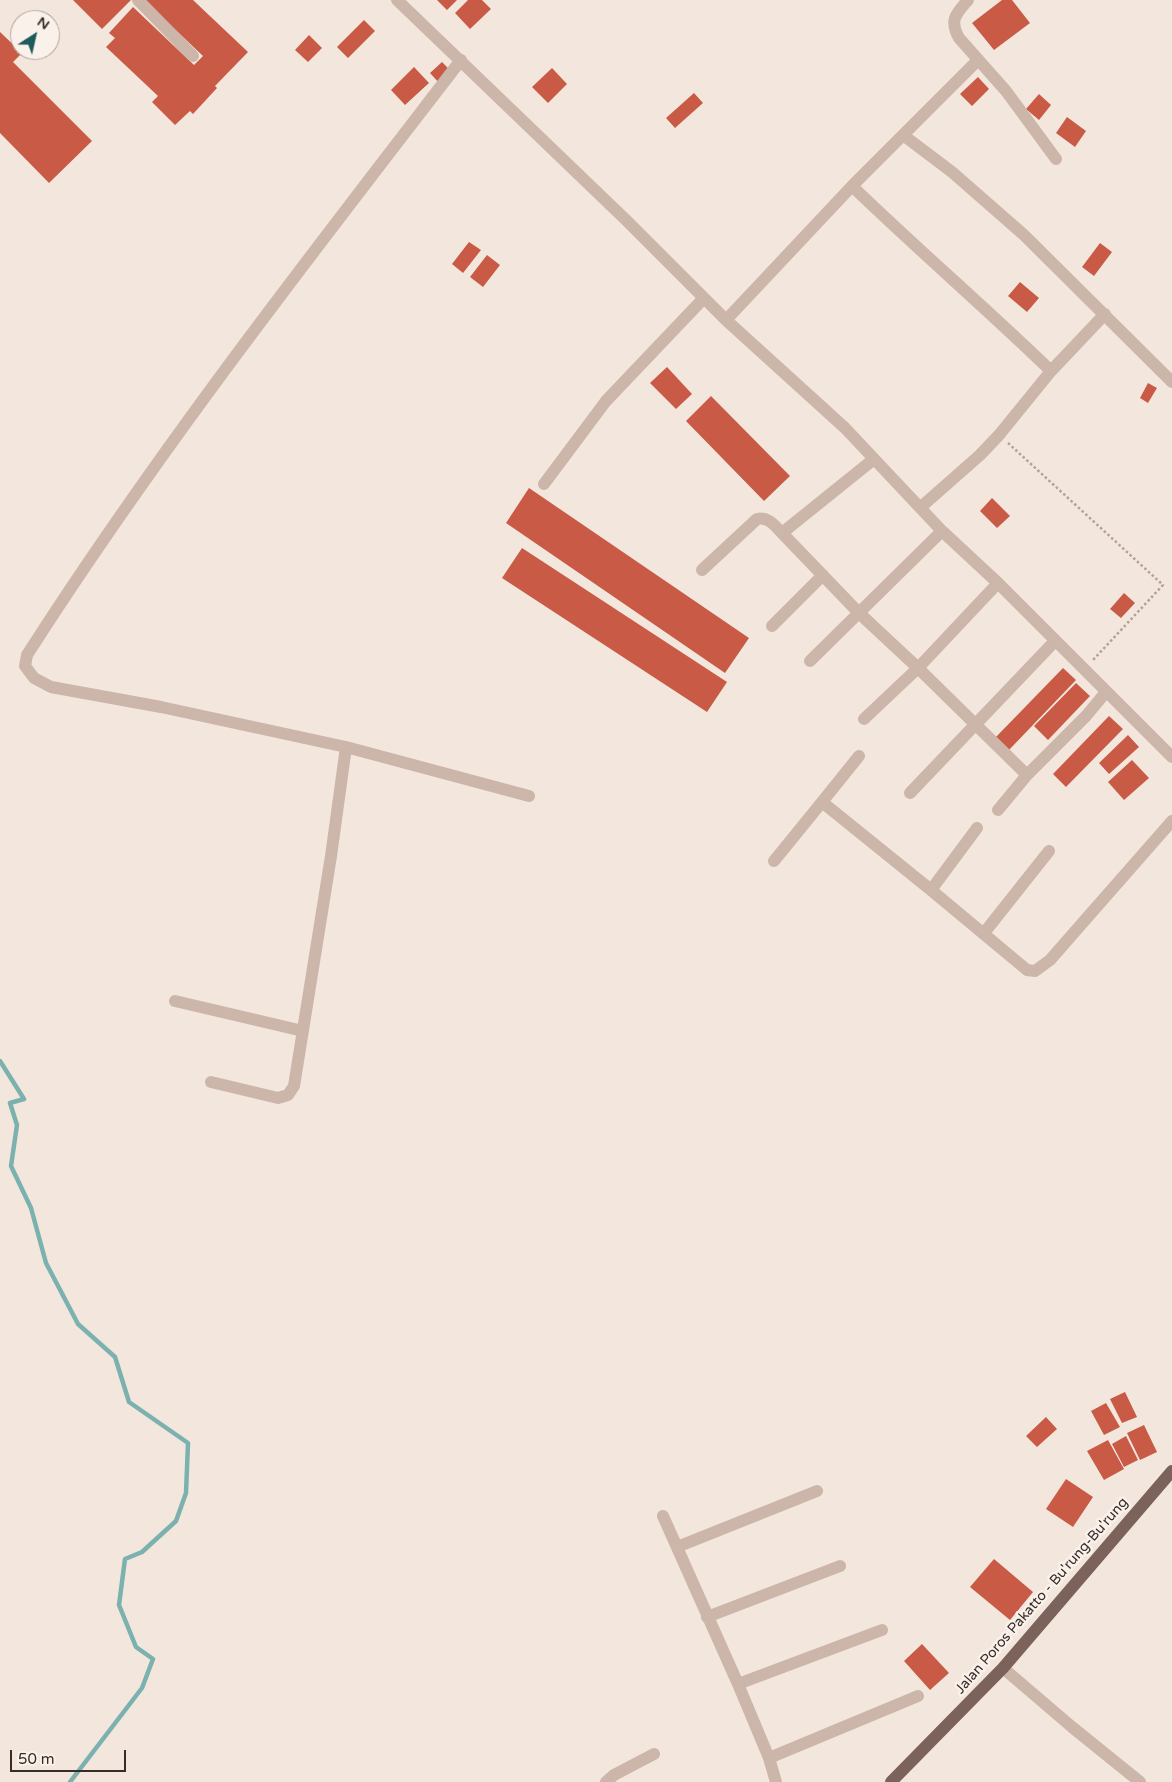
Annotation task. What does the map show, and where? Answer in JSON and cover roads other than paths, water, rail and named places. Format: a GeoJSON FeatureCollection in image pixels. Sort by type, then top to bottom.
{"type":"FeatureCollection","features":[{"type":"Feature","properties":{"kind":"main road","name":"Jalan Poros Pakatto - Bu'rung-Bu'rung"},"geometry":{"type":"LineString","coordinates":[[891,1782],[1003,1668],[1172,1471]]}},
{"type":"Feature","properties":{"kind":"street"},"geometry":{"type":"LineString","coordinates":[[138,0],[192,56]]}},
{"type":"Feature","properties":{"kind":"street"},"geometry":{"type":"LineString","coordinates":[[397,0],[461,60],[726,320],[845,428],[942,531],[998,583],[1172,757]]}},
{"type":"Feature","properties":{"kind":"street"},"geometry":{"type":"LineString","coordinates":[[968,0],[958,11],[954,19],[953,24],[959,38],[977,61],[1006,91],[1056,159]]}},
{"type":"Feature","properties":{"kind":"street"},"geometry":{"type":"LineString","coordinates":[[461,60],[308,259],[176,437],[64,597],[27,656],[25,666],[29,673],[40,682],[51,687],[160,707],[346,746],[529,796]]}},
{"type":"Feature","properties":{"kind":"street"},"geometry":{"type":"LineString","coordinates":[[726,320],[852,186],[977,61]]}},
{"type":"Feature","properties":{"kind":"street"},"geometry":{"type":"LineString","coordinates":[[902,135],[952,172],[1024,235],[1172,382]]}},
{"type":"Feature","properties":{"kind":"street"},"geometry":{"type":"LineString","coordinates":[[852,186],[914,246],[1006,327],[1051,371]]}},
{"type":"Feature","properties":{"kind":"street"},"geometry":{"type":"LineString","coordinates":[[544,484],[606,401],[704,298]]}},
{"type":"Feature","properties":{"kind":"street"},"geometry":{"type":"LineString","coordinates":[[921,507],[980,455],[999,435],[1051,371],[1105,314]]}},
{"type":"Feature","properties":{"kind":"street"},"geometry":{"type":"LineString","coordinates":[[782,533],[874,459]]}},
{"type":"Feature","properties":{"kind":"street"},"geometry":{"type":"LineString","coordinates":[[702,570],[756,520],[767,519],[859,612],[1027,775]]}},
{"type":"Feature","properties":{"kind":"street"},"geometry":{"type":"LineString","coordinates":[[810,661],[942,531]]}},
{"type":"Feature","properties":{"kind":"street"},"geometry":{"type":"LineString","coordinates":[[772,626],[823,575]]}},
{"type":"Feature","properties":{"kind":"street"},"geometry":{"type":"LineString","coordinates":[[864,719],[918,668],[998,583]]}},
{"type":"Feature","properties":{"kind":"street"},"geometry":{"type":"LineString","coordinates":[[910,793],[1055,641]]}},
{"type":"Feature","properties":{"kind":"street"},"geometry":{"type":"LineString","coordinates":[[998,810],[1027,775],[1086,716],[1106,692]]}},
{"type":"Feature","properties":{"kind":"street"},"geometry":{"type":"LineString","coordinates":[[211,1082],[278,1098],[283,1098],[292,1090],[295,1082],[331,856],[346,746]]}},
{"type":"Feature","properties":{"kind":"street"},"geometry":{"type":"LineString","coordinates":[[774,860],[859,756]]}},
{"type":"Feature","properties":{"kind":"street"},"geometry":{"type":"LineString","coordinates":[[822,802],[1027,970],[1035,971],[1043,966],[1067,942],[1172,820]]}},
{"type":"Feature","properties":{"kind":"street"},"geometry":{"type":"LineString","coordinates":[[931,890],[977,828]]}},
{"type":"Feature","properties":{"kind":"street"},"geometry":{"type":"LineString","coordinates":[[984,933],[1049,851]]}},
{"type":"Feature","properties":{"kind":"street"},"geometry":{"type":"LineString","coordinates":[[176,1001],[303,1031]]}},
{"type":"Feature","properties":{"kind":"street"},"geometry":{"type":"LineString","coordinates":[[677,1548],[817,1491]]}},
{"type":"Feature","properties":{"kind":"street"},"geometry":{"type":"LineString","coordinates":[[663,1516],[738,1684],[769,1758],[776,1782]]}},
{"type":"Feature","properties":{"kind":"street"},"geometry":{"type":"LineString","coordinates":[[707,1617],[840,1566]]}},
{"type":"Feature","properties":{"kind":"street"},"geometry":{"type":"LineString","coordinates":[[738,1684],[882,1630]]}},
{"type":"Feature","properties":{"kind":"street"},"geometry":{"type":"LineString","coordinates":[[1003,1668],[1140,1782]]}},
{"type":"Feature","properties":{"kind":"street"},"geometry":{"type":"LineString","coordinates":[[769,1758],[918,1696]]}},
{"type":"Feature","properties":{"kind":"street"},"geometry":{"type":"LineString","coordinates":[[606,1782],[614,1775],[654,1754]]}},
{"type":"Feature","properties":{"kind":"waterway"},"geometry":{"type":"LineString","coordinates":[[0,1061],[24,1099],[10,1103],[17,1125],[11,1166],[31,1208],[46,1263],[78,1324],[115,1357],[129,1402],[188,1443],[186,1493],[176,1521],[142,1552],[125,1559],[119,1605],[136,1647],[153,1659],[142,1688],[70,1782]]}}]}
